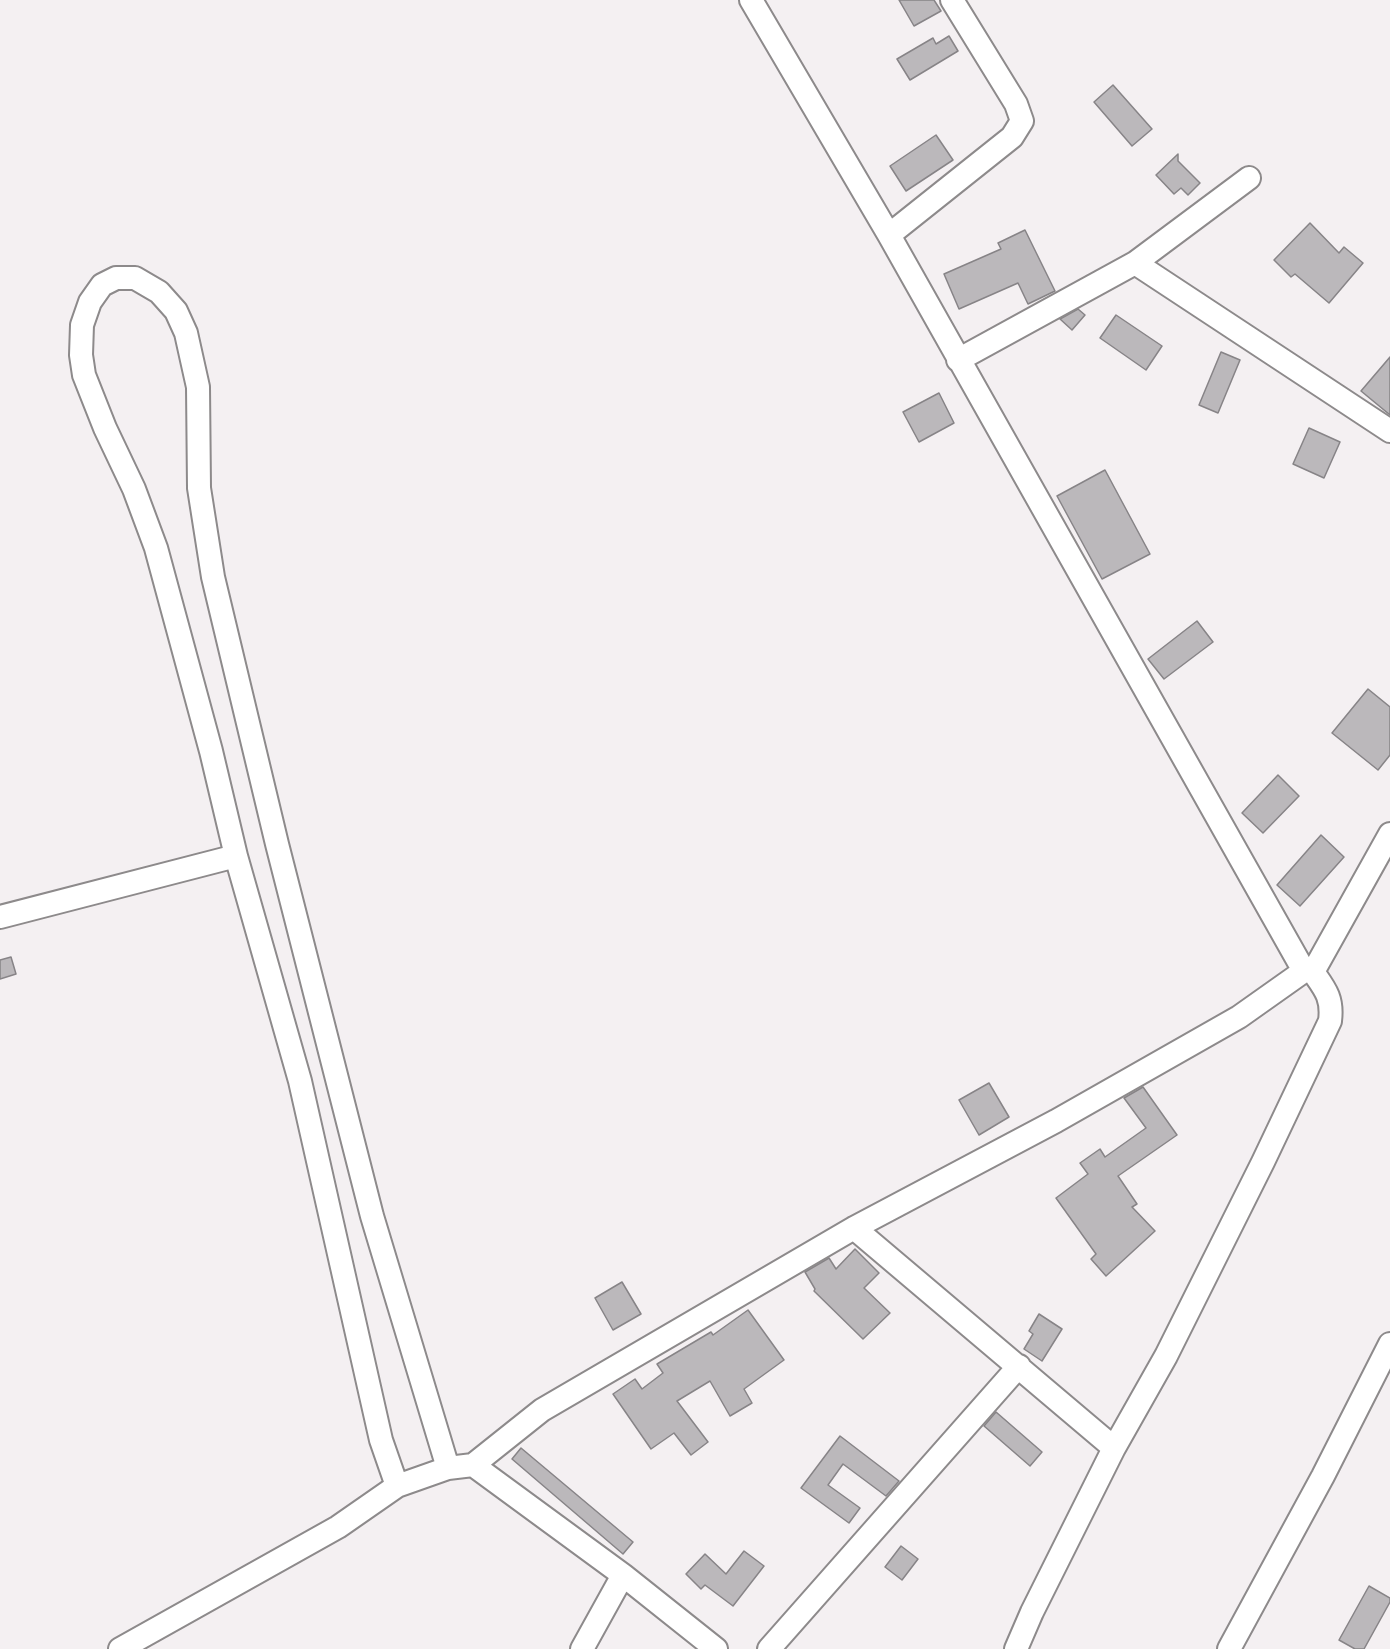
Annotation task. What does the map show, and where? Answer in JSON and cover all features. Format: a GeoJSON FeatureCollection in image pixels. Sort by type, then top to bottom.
{"type":"FeatureCollection","features":[{"type":"Feature","properties":{"kind":"street"},"geometry":{"type":"LineString","coordinates":[[751,0],[889,235],[958,360],[1309,971],[1324,986],[1331,1012],[1330,1021],[1268,1152],[1166,1356],[1114,1448],[1032,1612],[1016,1649]]}},
{"type":"Feature","properties":{"kind":"street"},"geometry":{"type":"LineString","coordinates":[[889,235],[1012,137],[1022,121],[1016,104],[952,0]]}},
{"type":"Feature","properties":{"kind":"street"},"geometry":{"type":"LineString","coordinates":[[958,360],[1135,263],[1249,178]]}},
{"type":"Feature","properties":{"kind":"street"},"geometry":{"type":"LineString","coordinates":[[1135,263],[1390,431]]}},
{"type":"Feature","properties":{"kind":"street"},"geometry":{"type":"LineString","coordinates":[[397,1486],[381,1440],[300,1081],[236,856],[211,751],[156,548],[134,489],[105,428],[84,375],[81,354],[82,325],[90,302],[102,285],[116,278],[135,278],[159,292],[176,311],[186,333],[198,387],[199,488],[213,577],[277,844],[372,1216],[448,1468]]}},
{"type":"Feature","properties":{"kind":"street"},"geometry":{"type":"LineString","coordinates":[[120,1649],[338,1527],[397,1486],[448,1468],[473,1465],[542,1410],[854,1228],[1056,1121],[1239,1017],[1309,971],[1390,834]]}},
{"type":"Feature","properties":{"kind":"street"},"geometry":{"type":"LineString","coordinates":[[0,917],[236,856]]}},
{"type":"Feature","properties":{"kind":"street"},"geometry":{"type":"LineString","coordinates":[[854,1228],[1114,1448]]}},
{"type":"Feature","properties":{"kind":"street"},"geometry":{"type":"LineString","coordinates":[[1229,1649],[1323,1476],[1390,1344]]}},
{"type":"Feature","properties":{"kind":"street"},"geometry":{"type":"LineString","coordinates":[[769,1649],[1019,1366]]}},
{"type":"Feature","properties":{"kind":"street"},"geometry":{"type":"LineString","coordinates":[[473,1465],[623,1575],[716,1649]]}},
{"type":"Feature","properties":{"kind":"street"},"geometry":{"type":"LineString","coordinates":[[582,1649],[623,1575]]}},
{"type":"Feature","properties":{"kind":"building"},"geometry":{"type":"Polygon","coordinates":[[[899,0],[934,0],[941,11],[914,26],[899,0]]]}},
{"type":"Feature","properties":{"kind":"building"},"geometry":{"type":"Polygon","coordinates":[[[949,36],[958,51],[910,80],[897,59],[933,38],[936,44],[949,36]]]}},
{"type":"Feature","properties":{"kind":"building"},"geometry":{"type":"Polygon","coordinates":[[[1113,85],[1152,129],[1132,146],[1094,102],[1113,85]]]}},
{"type":"Feature","properties":{"kind":"building"},"geometry":{"type":"Polygon","coordinates":[[[936,135],[953,160],[906,191],[890,166],[936,135]]]}},
{"type":"Feature","properties":{"kind":"building"},"geometry":{"type":"Polygon","coordinates":[[[1178,154],[1178,161],[1200,183],[1188,195],[1181,188],[1174,194],[1156,175],[1178,154]]]}},
{"type":"Feature","properties":{"kind":"building"},"geometry":{"type":"Polygon","coordinates":[[[1310,223],[1339,253],[1344,247],[1363,263],[1329,303],[1295,274],[1291,277],[1274,260],[1310,223]]]}},
{"type":"Feature","properties":{"kind":"building"},"geometry":{"type":"Polygon","coordinates":[[[1025,230],[1055,291],[1028,304],[1018,283],[959,309],[944,274],[1001,249],[998,243],[1025,230]]]}},
{"type":"Feature","properties":{"kind":"building"},"geometry":{"type":"Polygon","coordinates":[[[1078,309],[1085,315],[1072,330],[1060,319],[1078,309]]]}},
{"type":"Feature","properties":{"kind":"building"},"geometry":{"type":"Polygon","coordinates":[[[1116,315],[1162,346],[1146,370],[1100,338],[1116,315]]]}},
{"type":"Feature","properties":{"kind":"building"},"geometry":{"type":"Polygon","coordinates":[[[1221,352],[1240,360],[1218,413],[1199,405],[1221,352]]]}},
{"type":"Feature","properties":{"kind":"building"},"geometry":{"type":"Polygon","coordinates":[[[1390,357],[1390,415],[1361,391],[1390,357]]]}},
{"type":"Feature","properties":{"kind":"building"},"geometry":{"type":"Polygon","coordinates":[[[939,393],[954,423],[919,442],[903,412],[939,393]]]}},
{"type":"Feature","properties":{"kind":"building"},"geometry":{"type":"Polygon","coordinates":[[[1309,428],[1340,442],[1324,478],[1293,464],[1309,428]]]}},
{"type":"Feature","properties":{"kind":"building"},"geometry":{"type":"Polygon","coordinates":[[[1105,470],[1150,554],[1102,579],[1057,496],[1105,470]]]}},
{"type":"Feature","properties":{"kind":"building"},"geometry":{"type":"Polygon","coordinates":[[[1197,621],[1213,642],[1164,679],[1148,659],[1197,621]]]}},
{"type":"Feature","properties":{"kind":"building"},"geometry":{"type":"Polygon","coordinates":[[[1368,689],[1390,707],[1390,755],[1378,770],[1332,733],[1368,689]]]}},
{"type":"Feature","properties":{"kind":"building"},"geometry":{"type":"Polygon","coordinates":[[[1278,775],[1299,796],[1263,833],[1242,813],[1278,775]]]}},
{"type":"Feature","properties":{"kind":"building"},"geometry":{"type":"Polygon","coordinates":[[[1321,835],[1344,857],[1300,906],[1277,885],[1321,835]]]}},
{"type":"Feature","properties":{"kind":"building"},"geometry":{"type":"Polygon","coordinates":[[[11,957],[16,974],[0,979],[0,960],[11,957]]]}},
{"type":"Feature","properties":{"kind":"building"},"geometry":{"type":"Polygon","coordinates":[[[989,1083],[1009,1117],[979,1135],[959,1100],[989,1083]]]}},
{"type":"Feature","properties":{"kind":"building"},"geometry":{"type":"Polygon","coordinates":[[[1143,1087],[1177,1135],[1118,1176],[1137,1204],[1132,1207],[1155,1231],[1106,1276],[1091,1259],[1096,1254],[1056,1198],[1088,1174],[1080,1163],[1100,1149],[1105,1157],[1146,1128],[1124,1098],[1143,1087]]]}},
{"type":"Feature","properties":{"kind":"building"},"geometry":{"type":"Polygon","coordinates":[[[855,1249],[879,1273],[864,1288],[890,1313],[863,1339],[814,1291],[805,1272],[829,1258],[836,1269],[855,1249]]]}},
{"type":"Feature","properties":{"kind":"building"},"geometry":{"type":"Polygon","coordinates":[[[622,1282],[641,1314],[613,1330],[595,1298],[622,1282]]]}},
{"type":"Feature","properties":{"kind":"building"},"geometry":{"type":"Polygon","coordinates":[[[748,1310],[784,1360],[744,1389],[752,1403],[730,1416],[710,1381],[677,1401],[708,1442],[691,1455],[674,1433],[651,1449],[613,1394],[635,1379],[642,1389],[663,1373],[657,1364],[711,1332],[713,1335],[748,1310]]]}},
{"type":"Feature","properties":{"kind":"building"},"geometry":{"type":"Polygon","coordinates":[[[1039,1314],[1062,1329],[1042,1361],[1024,1349],[1033,1334],[1029,1331],[1039,1314]]]}},
{"type":"Feature","properties":{"kind":"building"},"geometry":{"type":"Polygon","coordinates":[[[996,1412],[1042,1452],[1030,1466],[984,1426],[996,1412]]]}},
{"type":"Feature","properties":{"kind":"building"},"geometry":{"type":"Polygon","coordinates":[[[840,1436],[899,1481],[886,1496],[843,1464],[828,1485],[860,1508],[849,1523],[801,1488],[840,1436]]]}},
{"type":"Feature","properties":{"kind":"building"},"geometry":{"type":"Polygon","coordinates":[[[521,1448],[633,1542],[623,1554],[512,1459],[521,1448]]]}},
{"type":"Feature","properties":{"kind":"building"},"geometry":{"type":"Polygon","coordinates":[[[901,1546],[918,1559],[902,1580],[885,1567],[901,1546]]]}},
{"type":"Feature","properties":{"kind":"building"},"geometry":{"type":"Polygon","coordinates":[[[744,1551],[764,1566],[733,1606],[705,1585],[701,1589],[686,1574],[705,1554],[726,1574],[744,1551]]]}},
{"type":"Feature","properties":{"kind":"building"},"geometry":{"type":"Polygon","coordinates":[[[1369,1586],[1390,1598],[1390,1602],[1364,1649],[1355,1649],[1339,1640],[1369,1586]]]}}]}
